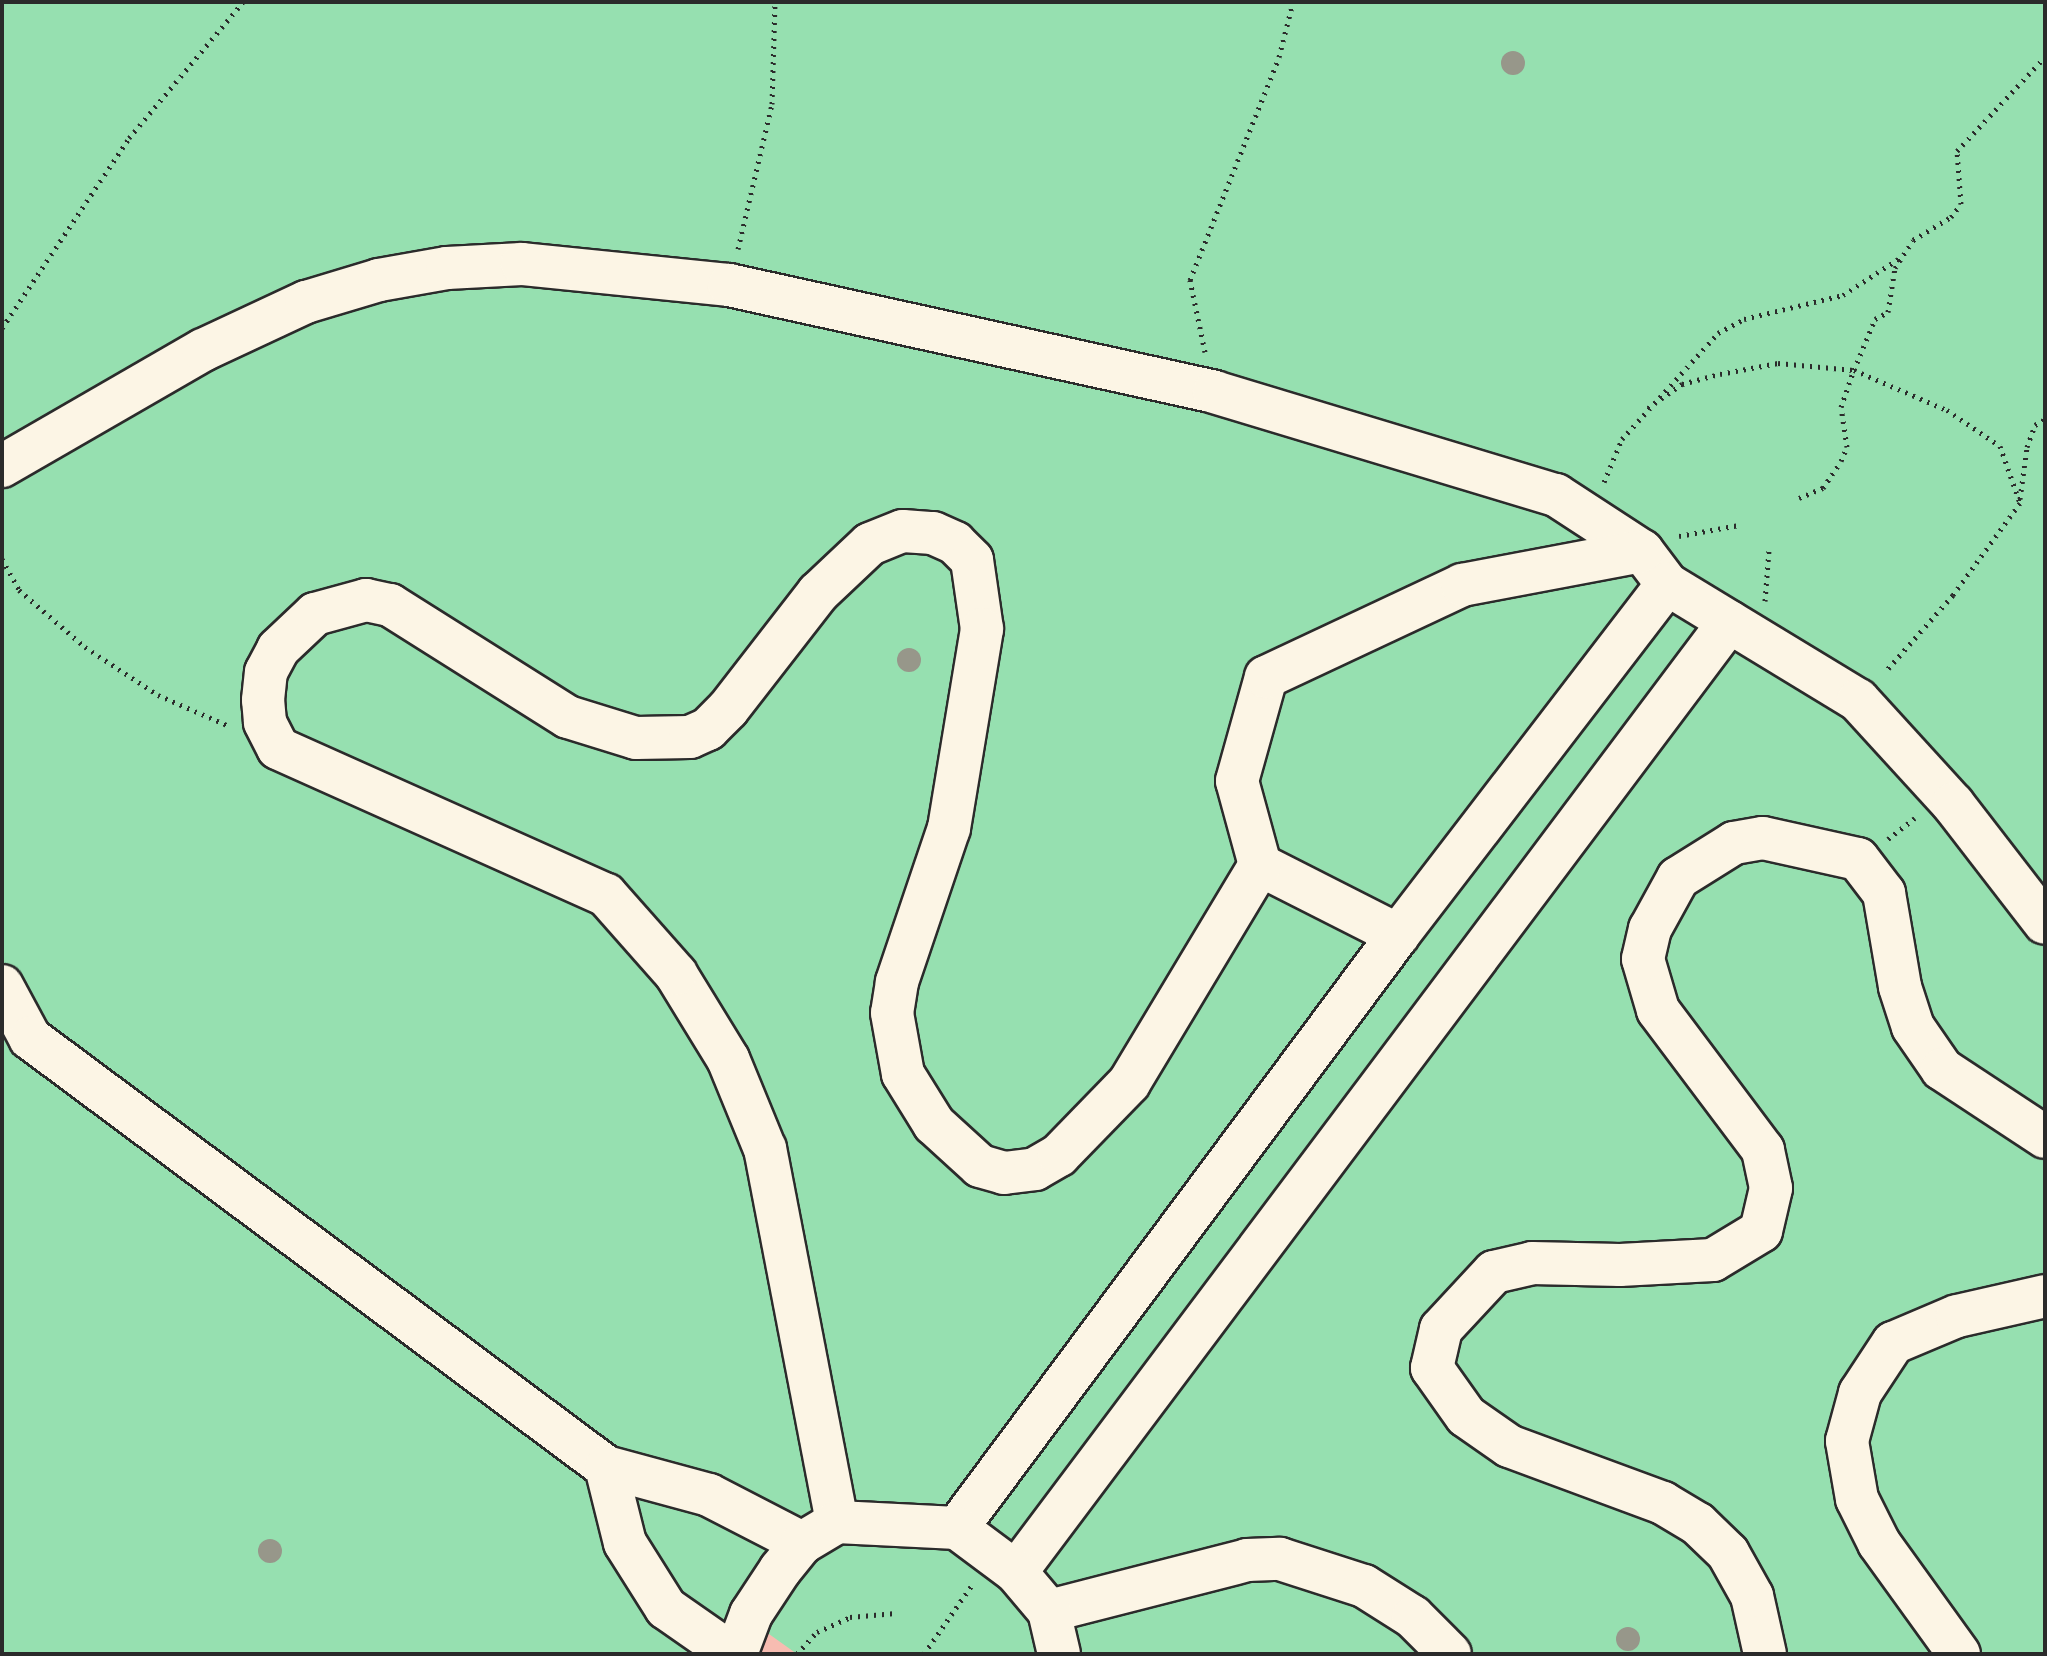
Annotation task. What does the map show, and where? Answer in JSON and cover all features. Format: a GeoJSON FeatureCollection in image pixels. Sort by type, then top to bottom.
{"type":"FeatureCollection","features":[{"type":"Feature","properties":{"kind":"lane"},"geometry":{"type":"LineString","coordinates":[[2,466],[203,350],[306,302],[379,280],[447,268],[522,264],[729,285],[1214,392],[1556,495],[1628,542],[1667,584],[1750,630],[1858,700],[1942,793],[2045,923]]}},
{"type":"Feature","properties":{"kind":"lane"},"geometry":{"type":"LineString","coordinates":[[837,1522],[765,1149],[728,1059],[676,974],[606,895],[278,748],[265,722],[266,672],[298,627],[343,603],[366,600],[390,605],[541,703],[596,729],[636,738],[690,737],[708,729],[728,709],[818,593],[870,544],[903,531],[933,533],[955,543],[972,560],[982,629],[949,828],[897,982],[892,1013],[903,1074],[934,1124],[980,1166],[1004,1173],[1035,1169],[1059,1155],[1129,1083],[1260,865],[1237,781],[1266,677],[1462,585],[1628,542]]}},
{"type":"Feature","properties":{"kind":"lane"},"geometry":{"type":"LineString","coordinates":[[957,1528],[1398,935],[1667,584]]}},
{"type":"Feature","properties":{"kind":"lane"},"geometry":{"type":"LineString","coordinates":[[1005,1564],[1750,630]]}},
{"type":"Feature","properties":{"kind":"lane"},"geometry":{"type":"LineString","coordinates":[[1765,1654],[1752,1596],[1728,1553],[1698,1524],[1663,1503],[1509,1446],[1466,1416],[1432,1368],[1441,1329],[1494,1272],[1532,1263],[1713,1260],[1761,1231],[1771,1188],[1763,1150],[1658,1010],[1643,959],[1650,929],[1678,878],[1734,843],[1763,838],[1858,859],[1884,893],[1900,987],[1913,1027],[1942,1069],[2045,1137]]}},
{"type":"Feature","properties":{"kind":"lane"},"geometry":{"type":"LineString","coordinates":[[1260,865],[1398,935]]}},
{"type":"Feature","properties":{"kind":"lane"},"geometry":{"type":"LineString","coordinates":[[2,986],[30,1038],[606,1467],[709,1495],[802,1543]]}},
{"type":"Feature","properties":{"kind":"lane"},"geometry":{"type":"LineString","coordinates":[[1959,1654],[1879,1543],[1857,1499],[1847,1441],[1860,1393],[1893,1343],[1957,1316],[2045,1296]]}},
{"type":"Feature","properties":{"kind":"lane"},"geometry":{"type":"LineString","coordinates":[[606,1467],[625,1543],[666,1608],[734,1654],[751,1614],[802,1543],[837,1522],[957,1528],[1005,1564],[1049,1611],[1059,1654]]}},
{"type":"Feature","properties":{"kind":"lane"},"geometry":{"type":"LineString","coordinates":[[1049,1611],[1247,1560],[1280,1559],[1364,1586],[1413,1617],[1450,1654]]}},
{"type":"Feature","properties":{"kind":"path"},"geometry":{"type":"LineString","coordinates":[[2,328],[129,138],[243,2]]}},
{"type":"Feature","properties":{"kind":"path"},"geometry":{"type":"LineString","coordinates":[[729,285],[772,104],[775,2]]}},
{"type":"Feature","properties":{"kind":"path"},"geometry":{"type":"LineString","coordinates":[[1214,392],[1190,280],[1279,57],[1293,2]]}},
{"type":"Feature","properties":{"kind":"path"},"geometry":{"type":"LineString","coordinates":[[1799,498],[1823,488],[1847,447],[1841,407],[1875,319],[1888,312],[1895,268],[1913,240],[1951,217],[1961,204],[1957,151],[2045,57]]}},
{"type":"Feature","properties":{"kind":"path"},"geometry":{"type":"LineString","coordinates":[[1739,525],[1723,531],[1696,530],[1628,542],[1603,488],[1607,464],[1648,408],[1718,333],[1744,319],[1843,295],[1903,256]]}},
{"type":"Feature","properties":{"kind":"path"},"geometry":{"type":"LineString","coordinates":[[1648,408],[1682,384],[1778,363],[1854,370],[1947,410],[2000,446],[2020,503]]}},
{"type":"Feature","properties":{"kind":"path"},"geometry":{"type":"LineString","coordinates":[[1858,700],[1953,595],[2020,503],[2027,447],[2035,425],[2045,419]]}},
{"type":"Feature","properties":{"kind":"path"},"geometry":{"type":"LineString","coordinates":[[1750,630],[1769,550]]}},
{"type":"Feature","properties":{"kind":"path"},"geometry":{"type":"LineString","coordinates":[[2,559],[19,590],[85,647],[158,695],[278,748]]}},
{"type":"Feature","properties":{"kind":"path"},"geometry":{"type":"LineString","coordinates":[[1858,859],[1900,832],[1942,793]]}},
{"type":"Feature","properties":{"kind":"path"},"geometry":{"type":"LineString","coordinates":[[924,1654],[1005,1564]]}},
{"type":"Feature","properties":{"kind":"path"},"geometry":{"type":"LineString","coordinates":[[797,1654],[817,1632],[850,1617],[896,1613]]}},
{"type":"Feature","properties":{"kind":"green space"},"geometry":{"type":"Polygon","coordinates":[[[2,2],[2045,2],[2045,1654],[2,1654],[2,2]]]}},
{"type":"Feature","properties":{"kind":"building"},"geometry":{"type":"Polygon","coordinates":[[[762,1629],[797,1654],[757,1654],[762,1629]]]}}]}
